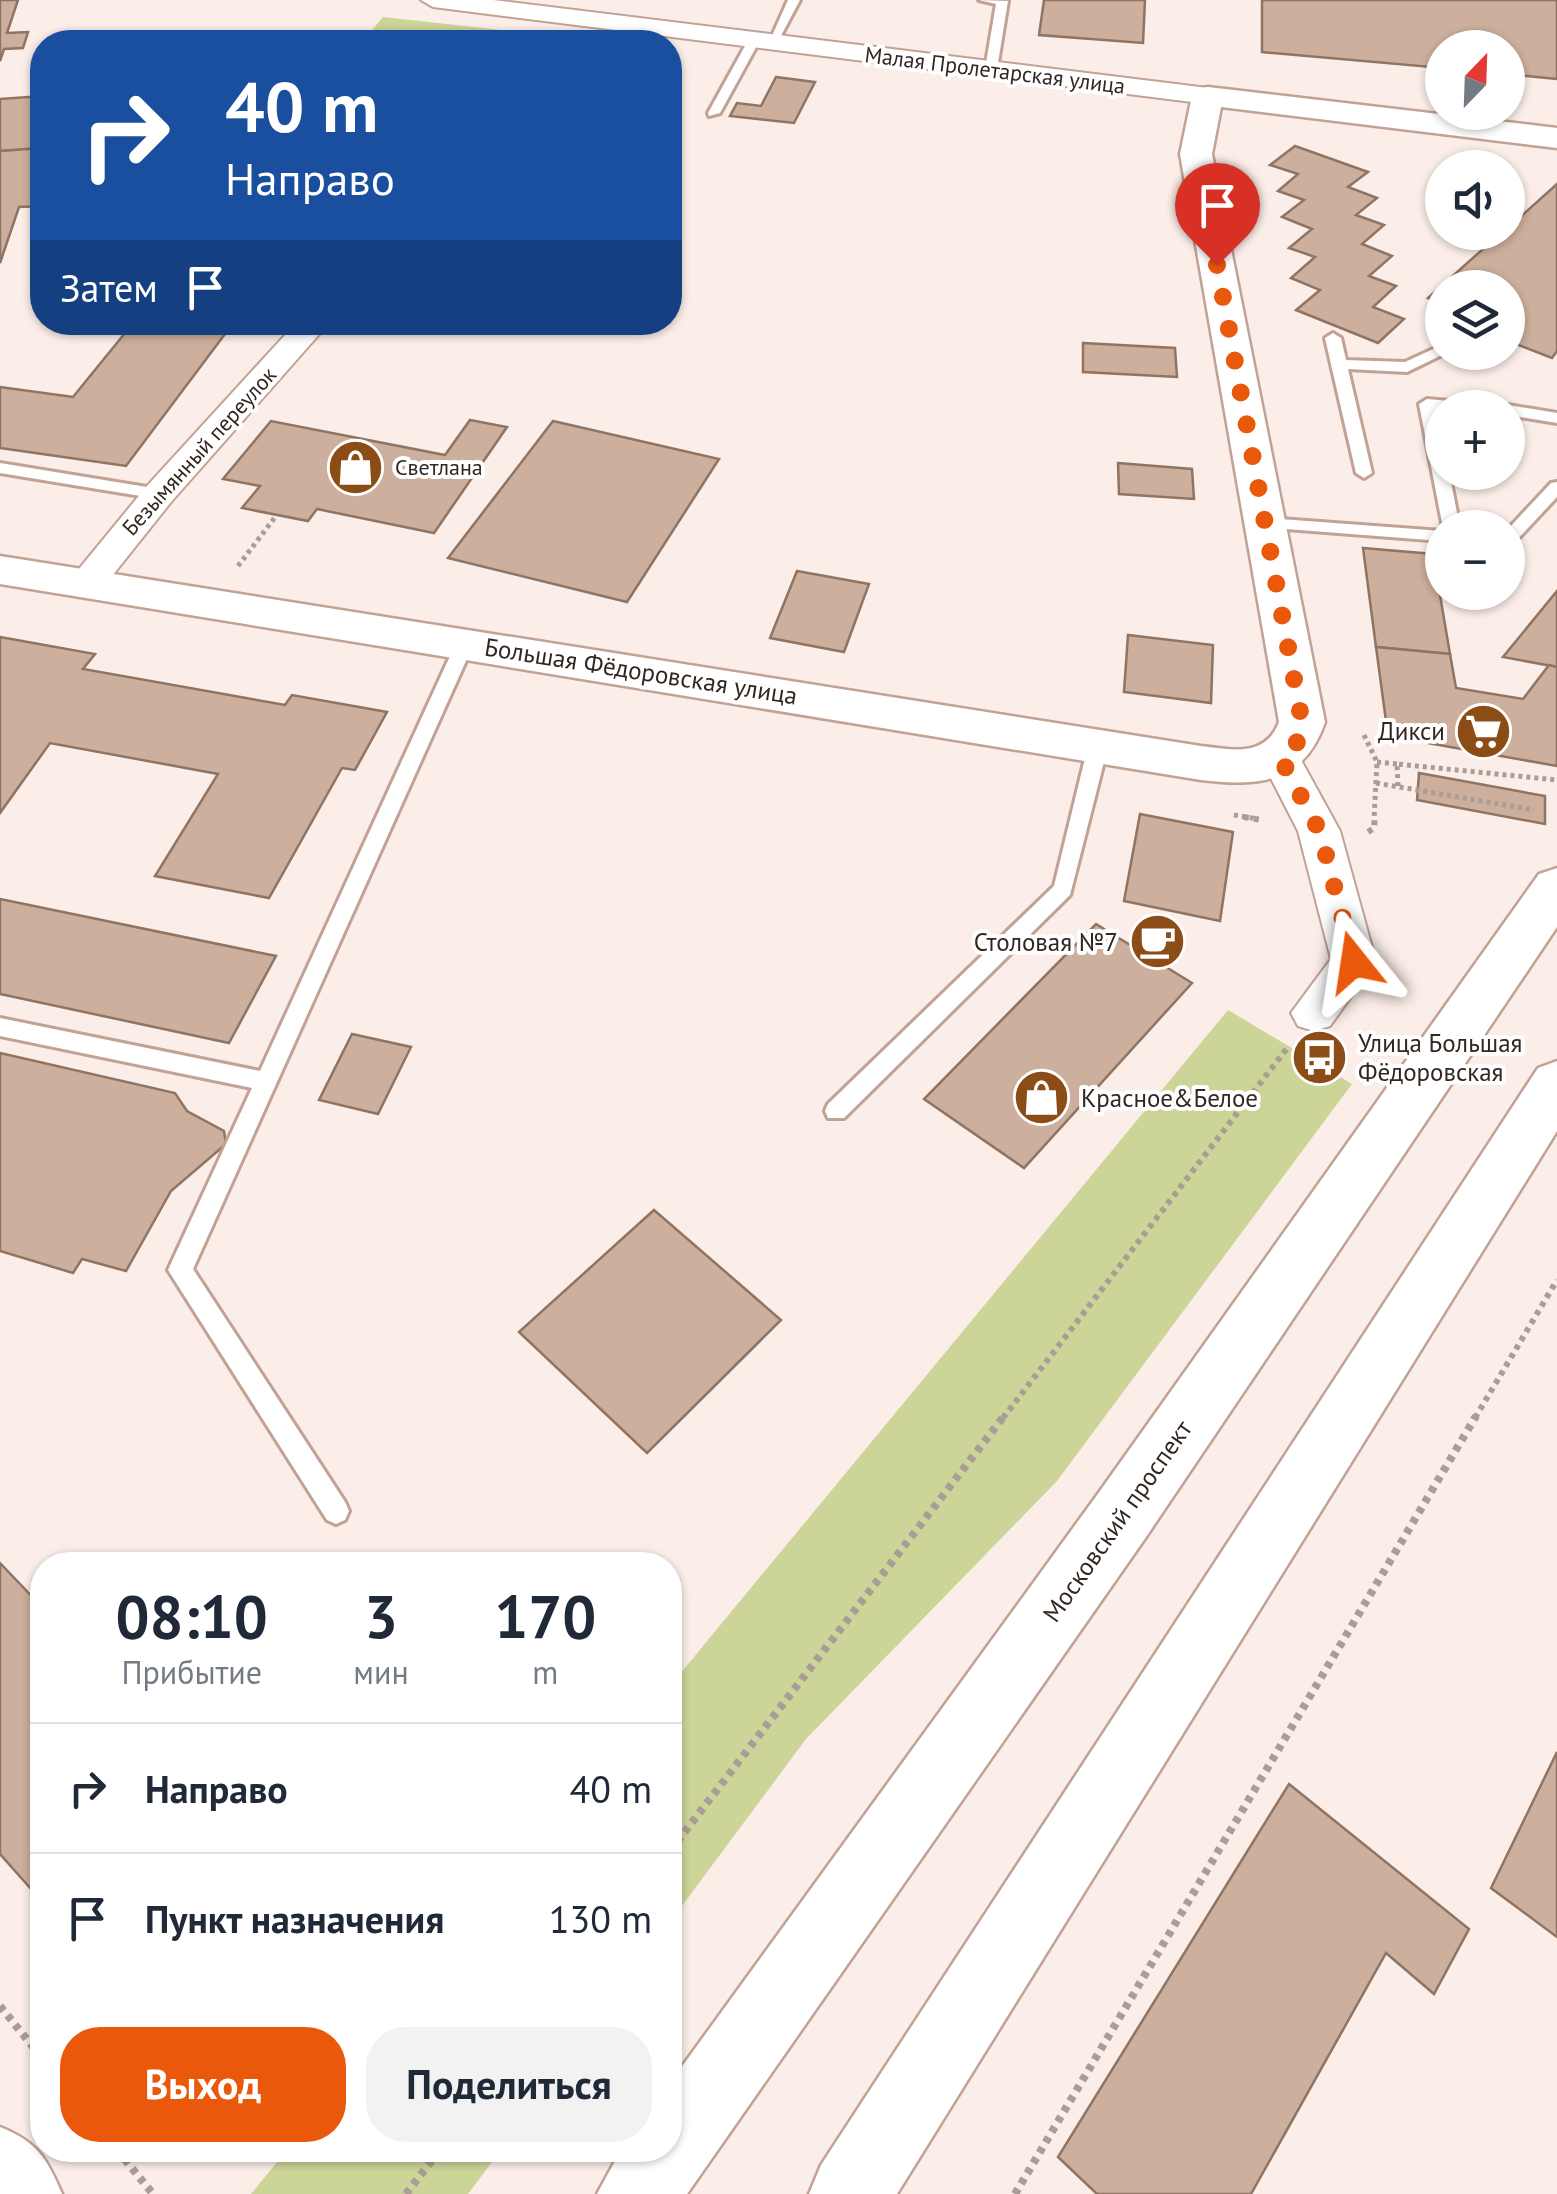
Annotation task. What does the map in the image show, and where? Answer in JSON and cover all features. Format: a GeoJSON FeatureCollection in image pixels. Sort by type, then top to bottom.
{"type":"FeatureCollection","features":[{"type":"Feature","properties":{"kind":"street","name":"Малая Пролетарская улица"},"geometry":{"type":"LineString","coordinates":[[433,0],[674,30]]}},
{"type":"Feature","properties":{"kind":"street","name":"Малая Пролетарская улица"},"geometry":{"type":"LineString","coordinates":[[682,31],[1557,138]]}},
{"type":"Feature","properties":{"kind":"street"},"geometry":{"type":"LineString","coordinates":[[1208,96],[1196,154],[1302,722],[1298,741],[1281,759],[1320,832],[1354,962],[1314,1013]]}},
{"type":"Feature","properties":{"kind":"street","name":"Безымянный переулок"},"geometry":{"type":"LineString","coordinates":[[87,583],[159,494],[302,335]]}},
{"type":"Feature","properties":{"kind":"street","name":"Большая Фёдоровская улица"},"geometry":{"type":"LineString","coordinates":[[0,570],[1243,769],[1281,759]]}},
{"type":"Feature","properties":{"kind":"street","name":"Московский проспект"},"geometry":{"type":"LineString","coordinates":[[682,2133],[1124,1514],[1557,887]]}},
{"type":"Feature","properties":{"kind":"street"},"geometry":{"type":"LineString","coordinates":[[850,2194],[1557,1084]]}},
{"type":"Feature","properties":{"kind":"street","name":"Московский проспект"},"geometry":{"type":"LineString","coordinates":[[638,2194],[661,2162]]}},
{"type":"Feature","properties":{"kind":"street"},"geometry":{"type":"LineString","coordinates":[[0,2168],[21,2194]]}},
{"type":"Feature","properties":{"kind":"lane"},"geometry":{"type":"LineString","coordinates":[[714,113],[794,0]]}},
{"type":"Feature","properties":{"kind":"lane"},"geometry":{"type":"LineString","coordinates":[[985,0],[1002,1],[991,69]]}},
{"type":"Feature","properties":{"kind":"lane"},"geometry":{"type":"LineString","coordinates":[[1333,338],[1364,472]]}},
{"type":"Feature","properties":{"kind":"lane"},"geometry":{"type":"LineString","coordinates":[[1339,364],[1407,367],[1425,358]]}},
{"type":"Feature","properties":{"kind":"lane"},"geometry":{"type":"LineString","coordinates":[[1525,413],[1557,418]]}},
{"type":"Feature","properties":{"kind":"lane"},"geometry":{"type":"LineString","coordinates":[[0,468],[159,494]]}},
{"type":"Feature","properties":{"kind":"lane"},"geometry":{"type":"LineString","coordinates":[[1525,521],[1557,486]]}},
{"type":"Feature","properties":{"kind":"lane"},"geometry":{"type":"LineString","coordinates":[[1265,523],[1425,535]]}},
{"type":"Feature","properties":{"kind":"lane"},"geometry":{"type":"LineString","coordinates":[[336,1511],[180,1270],[464,642]]}},
{"type":"Feature","properties":{"kind":"lane"},"geometry":{"type":"LineString","coordinates":[[836,1111],[1063,889],[1098,746]]}},
{"type":"Feature","properties":{"kind":"lane"},"geometry":{"type":"LineString","coordinates":[[0,1026],[265,1081]]}},
{"type":"Feature","properties":{"kind":"path"},"geometry":{"type":"LineString","coordinates":[[234,571],[276,516]]}},
{"type":"Feature","properties":{"kind":"path"},"geometry":{"type":"LineString","coordinates":[[1376,762],[1557,780]]}},
{"type":"Feature","properties":{"kind":"path"},"geometry":{"type":"LineString","coordinates":[[1397,764],[1398,786]]}},
{"type":"Feature","properties":{"kind":"path"},"geometry":{"type":"LineString","coordinates":[[1376,783],[1534,810]]}},
{"type":"Feature","properties":{"kind":"path"},"geometry":{"type":"LineString","coordinates":[[682,1835],[1314,1013]]}},
{"type":"Feature","properties":{"kind":"path"},"geometry":{"type":"LineString","coordinates":[[1016,2194],[1557,1280]]}},
{"type":"Feature","properties":{"kind":"path"},"geometry":{"type":"LineString","coordinates":[[0,2006],[30,2043]]}},
{"type":"Feature","properties":{"kind":"path"},"geometry":{"type":"LineString","coordinates":[[127,2162],[153,2194]]}},
{"type":"Feature","properties":{"kind":"path"},"geometry":{"type":"LineString","coordinates":[[406,2194],[431,2162]]}},
{"type":"Feature","properties":{"kind":"green space"},"geometry":{"type":"Polygon","coordinates":[[[383,17],[501,30],[373,30],[383,17]]]}},
{"type":"Feature","properties":{"kind":"green space"},"geometry":{"type":"Polygon","coordinates":[[[1228,1010],[1352,1084],[1057,1481],[806,1739],[682,1906],[682,1671],[1228,1010]]]}},
{"type":"Feature","properties":{"kind":"green space"},"geometry":{"type":"Polygon","coordinates":[[[277,2162],[492,2162],[468,2194],[251,2194],[277,2162]]]}},
{"type":"Feature","properties":{"kind":"building"},"geometry":{"type":"Polygon","coordinates":[[[0,0],[18,0],[7,33],[28,32],[23,48],[4,49],[0,61],[0,0]]]}},
{"type":"Feature","properties":{"kind":"building"},"geometry":{"type":"Polygon","coordinates":[[[1044,0],[1145,0],[1143,43],[1039,35],[1044,0]]]}},
{"type":"Feature","properties":{"kind":"building"},"geometry":{"type":"Polygon","coordinates":[[[1262,0],[1557,0],[1557,79],[1525,76],[1525,30],[1425,30],[1425,66],[1262,52],[1262,0]]]}},
{"type":"Feature","properties":{"kind":"building"},"geometry":{"type":"Polygon","coordinates":[[[776,77],[815,82],[794,123],[730,116],[737,103],[761,106],[776,77]]]}},
{"type":"Feature","properties":{"kind":"building"},"geometry":{"type":"Polygon","coordinates":[[[30,97],[30,149],[0,151],[0,99],[30,97]]]}},
{"type":"Feature","properties":{"kind":"building"},"geometry":{"type":"Polygon","coordinates":[[[1295,146],[1368,172],[1348,187],[1377,198],[1356,215],[1384,225],[1362,244],[1392,256],[1369,276],[1396,286],[1373,307],[1404,319],[1378,343],[1296,310],[1320,290],[1291,278],[1315,257],[1289,248],[1312,229],[1282,217],[1304,200],[1278,191],[1298,174],[1270,165],[1295,146]]]}},
{"type":"Feature","properties":{"kind":"building"},"geometry":{"type":"Polygon","coordinates":[[[30,149],[30,207],[19,207],[0,263],[0,151],[30,149]]]}},
{"type":"Feature","properties":{"kind":"building"},"geometry":{"type":"Polygon","coordinates":[[[1557,184],[1557,351],[1552,358],[1525,348],[1525,270],[1459,270],[1482,250],[1525,250],[1525,213],[1557,184]]]}},
{"type":"Feature","properties":{"kind":"building"},"geometry":{"type":"Polygon","coordinates":[[[123,335],[224,335],[126,466],[0,448],[0,387],[73,397],[123,335]]]}},
{"type":"Feature","properties":{"kind":"building"},"geometry":{"type":"Polygon","coordinates":[[[1083,343],[1175,348],[1177,377],[1083,372],[1083,343]]]}},
{"type":"Feature","properties":{"kind":"building","name":"Светлана"},"geometry":{"type":"Polygon","coordinates":[[[470,420],[507,427],[434,533],[317,509],[308,521],[242,508],[260,486],[223,479],[271,421],[445,455],[470,420]]]}},
{"type":"Feature","properties":{"kind":"building"},"geometry":{"type":"Polygon","coordinates":[[[553,421],[719,459],[627,602],[448,558],[553,421]]]}},
{"type":"Feature","properties":{"kind":"building"},"geometry":{"type":"Polygon","coordinates":[[[1118,463],[1192,469],[1194,499],[1119,494],[1118,463]]]}},
{"type":"Feature","properties":{"kind":"building"},"geometry":{"type":"Polygon","coordinates":[[[1363,548],[1425,553],[1425,610],[1443,610],[1450,654],[1376,647],[1363,548]]]}},
{"type":"Feature","properties":{"kind":"building"},"geometry":{"type":"Polygon","coordinates":[[[797,571],[869,584],[844,652],[770,638],[797,571]]]}},
{"type":"Feature","properties":{"kind":"building"},"geometry":{"type":"Polygon","coordinates":[[[1557,591],[1557,667],[1503,657],[1557,591]]]}},
{"type":"Feature","properties":{"kind":"building"},"geometry":{"type":"Polygon","coordinates":[[[1128,635],[1213,645],[1211,703],[1124,692],[1128,635]]]}},
{"type":"Feature","properties":{"kind":"building"},"geometry":{"type":"Polygon","coordinates":[[[0,637],[95,654],[83,669],[285,705],[292,695],[387,712],[355,770],[342,768],[269,898],[155,876],[218,774],[50,743],[0,813],[0,637]]]}},
{"type":"Feature","properties":{"kind":"building"},"geometry":{"type":"Polygon","coordinates":[[[1376,647],[1450,654],[1456,688],[1523,699],[1549,665],[1557,667],[1557,766],[1388,736],[1376,647]]]}},
{"type":"Feature","properties":{"kind":"building"},"geometry":{"type":"Polygon","coordinates":[[[1419,773],[1545,796],[1545,824],[1417,800],[1419,773]]]}},
{"type":"Feature","properties":{"kind":"building"},"geometry":{"type":"Polygon","coordinates":[[[1140,814],[1233,832],[1220,921],[1124,901],[1140,814]]]}},
{"type":"Feature","properties":{"kind":"building"},"geometry":{"type":"Polygon","coordinates":[[[0,899],[276,956],[229,1043],[0,994],[0,899]]]}},
{"type":"Feature","properties":{"kind":"building"},"geometry":{"type":"Polygon","coordinates":[[[1096,924],[1192,983],[1024,1168],[924,1099],[1096,924]]]}},
{"type":"Feature","properties":{"kind":"building"},"geometry":{"type":"Polygon","coordinates":[[[352,1034],[411,1047],[378,1114],[319,1100],[352,1034]]]}},
{"type":"Feature","properties":{"kind":"building"},"geometry":{"type":"Polygon","coordinates":[[[0,1053],[175,1093],[187,1111],[224,1131],[226,1144],[171,1191],[126,1271],[82,1259],[73,1273],[0,1251],[0,1053]]]}},
{"type":"Feature","properties":{"kind":"building"},"geometry":{"type":"Polygon","coordinates":[[[654,1210],[781,1320],[647,1453],[519,1332],[654,1210]]]}},
{"type":"Feature","properties":{"kind":"building"},"geometry":{"type":"Polygon","coordinates":[[[0,1563],[30,1594],[30,1888],[0,1854],[0,1563]]]}},
{"type":"Feature","properties":{"kind":"building"},"geometry":{"type":"Polygon","coordinates":[[[1557,1752],[1557,1937],[1491,1888],[1557,1752]]]}},
{"type":"Feature","properties":{"kind":"building"},"geometry":{"type":"Polygon","coordinates":[[[1289,1784],[1469,1929],[1434,1994],[1386,1953],[1251,2194],[1097,2194],[1058,2157],[1289,1784]]]}},
{"type":"Feature","properties":{"kind":"place","name":"Светлана"},"geometry":{"type":"Point","coordinates":[356,467]}},
{"type":"Feature","properties":{"kind":"place","name":"Дикси"},"geometry":{"type":"Point","coordinates":[1484,731]}},
{"type":"Feature","properties":{"kind":"place","name":"Столовая №7"},"geometry":{"type":"Point","coordinates":[1157,942]}},
{"type":"Feature","properties":{"kind":"place","name":"Улица Большая Фёдоровская"},"geometry":{"type":"Point","coordinates":[1319,1057]}},
{"type":"Feature","properties":{"kind":"place","name":"Красное&Белое"},"geometry":{"type":"Point","coordinates":[1042,1098]}},
{"type":"Feature","properties":{"kind":"route"},"geometry":{"type":"LineString","coordinates":[[1217,265],[1302,722],[1298,741],[1281,759],[1320,832],[1354,962]]}}]}
